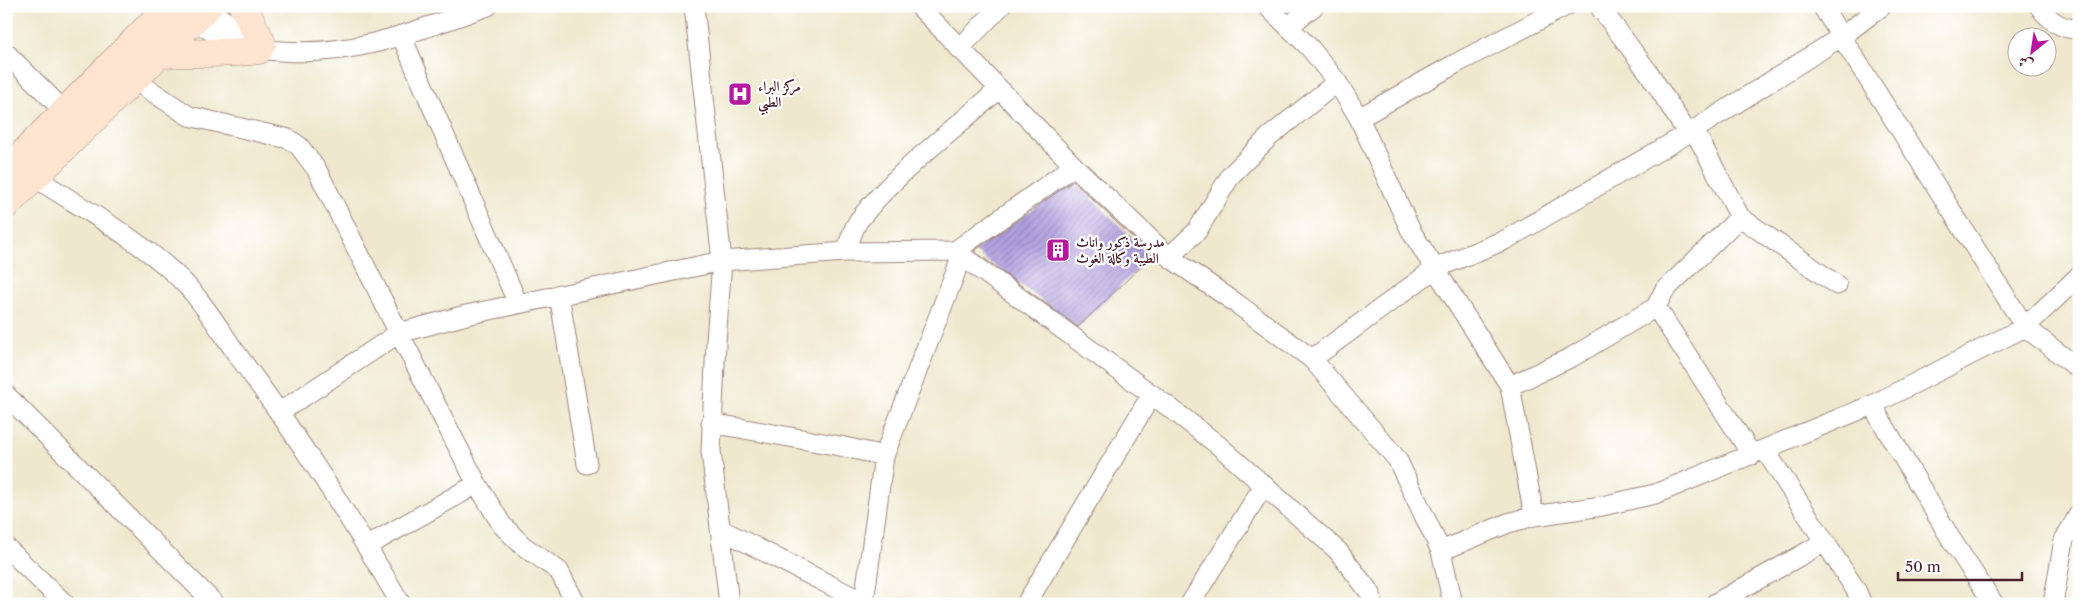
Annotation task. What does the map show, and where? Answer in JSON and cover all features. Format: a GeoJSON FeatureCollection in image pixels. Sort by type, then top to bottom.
{"type":"FeatureCollection","features":[{"type":"Feature","properties":{"kind":"main road"},"geometry":{"type":"LineString","coordinates":[[6,172],[169,6]]}},
{"type":"Feature","properties":{"kind":"main road"},"geometry":{"type":"LineString","coordinates":[[159,54],[196,52],[239,54],[263,48],[243,6]]}},
{"type":"Feature","properties":{"kind":"main road"},"geometry":{"type":"LineString","coordinates":[[6,205],[33,176],[159,54],[197,10]]}},
{"type":"Feature","properties":{"kind":"street"},"geometry":{"type":"LineString","coordinates":[[197,10],[226,40],[263,48],[305,52],[348,50],[401,35],[488,6]]}},
{"type":"Feature","properties":{"kind":"street"},"geometry":{"type":"LineString","coordinates":[[694,6],[722,261],[711,424],[714,482],[722,530],[729,604]]}},
{"type":"Feature","properties":{"kind":"street"},"geometry":{"type":"LineString","coordinates":[[919,6],[998,90],[1169,257],[1312,359],[1397,459],[1442,552],[1453,604]]}},
{"type":"Feature","properties":{"kind":"street"},"geometry":{"type":"LineString","coordinates":[[959,49],[1001,6]]}},
{"type":"Feature","properties":{"kind":"street"},"geometry":{"type":"LineString","coordinates":[[1267,6],[1325,64],[1337,82],[1359,118],[1411,231],[1510,386],[1534,516]]}},
{"type":"Feature","properties":{"kind":"street"},"geometry":{"type":"LineString","coordinates":[[1289,26],[1314,6]]}},
{"type":"Feature","properties":{"kind":"street"},"geometry":{"type":"LineString","coordinates":[[1359,118],[1455,64],[1566,6]]}},
{"type":"Feature","properties":{"kind":"street"},"geometry":{"type":"LineString","coordinates":[[1599,6],[1691,132],[1740,217],[1837,285]]}},
{"type":"Feature","properties":{"kind":"street"},"geometry":{"type":"LineString","coordinates":[[1822,6],[2025,327],[2079,370]]}},
{"type":"Feature","properties":{"kind":"street"},"geometry":{"type":"LineString","coordinates":[[1312,359],[1436,268],[1505,240],[1691,132],[1841,37],[1882,6]]}},
{"type":"Feature","properties":{"kind":"street"},"geometry":{"type":"LineString","coordinates":[[2039,6],[2053,22],[2062,27],[2079,29]]}},
{"type":"Feature","properties":{"kind":"street"},"geometry":{"type":"LineString","coordinates":[[401,35],[518,304]]}},
{"type":"Feature","properties":{"kind":"street"},"geometry":{"type":"LineString","coordinates":[[6,53],[65,112]]}},
{"type":"Feature","properties":{"kind":"street"},"geometry":{"type":"LineString","coordinates":[[133,79],[189,116],[289,139],[299,146],[317,170],[477,484],[507,531],[559,571],[576,604]]}},
{"type":"Feature","properties":{"kind":"street"},"geometry":{"type":"LineString","coordinates":[[1169,257],[1197,231],[1231,175],[1269,137],[1337,82]]}},
{"type":"Feature","properties":{"kind":"street"},"geometry":{"type":"LineString","coordinates":[[846,252],[852,233],[859,220],[904,172],[998,90]]}},
{"type":"Feature","properties":{"kind":"street"},"geometry":{"type":"LineString","coordinates":[[722,530],[865,603],[884,456],[958,254],[1074,166]]}},
{"type":"Feature","properties":{"kind":"street"},"geometry":{"type":"LineString","coordinates":[[33,176],[142,248],[174,273],[193,294],[280,412],[367,546],[402,604]]}},
{"type":"Feature","properties":{"kind":"street"},"geometry":{"type":"LineString","coordinates":[[1510,386],[1572,357],[1656,307],[1664,291],[1740,217]]}},
{"type":"Feature","properties":{"kind":"street"},"geometry":{"type":"LineString","coordinates":[[280,412],[399,333],[559,294],[722,261],[846,252],[958,254],[1152,394],[1218,445],[1338,551],[1371,594],[1372,604]]}},
{"type":"Feature","properties":{"kind":"street"},"geometry":{"type":"LineString","coordinates":[[1442,552],[1508,523],[1534,516],[1602,506],[1655,494],[1759,453],[1872,405],[2025,327],[2079,276]]}},
{"type":"Feature","properties":{"kind":"street"},"geometry":{"type":"LineString","coordinates":[[559,294],[587,464]]}},
{"type":"Feature","properties":{"kind":"street"},"geometry":{"type":"LineString","coordinates":[[1656,307],[1759,453],[1825,542],[1862,604]]}},
{"type":"Feature","properties":{"kind":"street"},"geometry":{"type":"LineString","coordinates":[[1026,604],[1152,394]]}},
{"type":"Feature","properties":{"kind":"street"},"geometry":{"type":"LineString","coordinates":[[6,395],[215,604]]}},
{"type":"Feature","properties":{"kind":"street"},"geometry":{"type":"LineString","coordinates":[[1872,405],[1951,539],[1994,604]]}},
{"type":"Feature","properties":{"kind":"street"},"geometry":{"type":"LineString","coordinates":[[711,424],[840,446],[884,456]]}},
{"type":"Feature","properties":{"kind":"street"},"geometry":{"type":"LineString","coordinates":[[367,546],[477,484]]}},
{"type":"Feature","properties":{"kind":"street"},"geometry":{"type":"LineString","coordinates":[[1190,604],[1264,485]]}},
{"type":"Feature","properties":{"kind":"street"},"geometry":{"type":"LineString","coordinates":[[2054,604],[2064,540],[2079,514]]}},
{"type":"Feature","properties":{"kind":"street"},"geometry":{"type":"LineString","coordinates":[[1714,604],[1825,542]]}},
{"type":"Feature","properties":{"kind":"street"},"geometry":{"type":"LineString","coordinates":[[6,547],[65,604]]}},
{"type":"Feature","properties":{"kind":"building","name":"مدرسة ذكور واناث الطيبة وكالة الغوث"},"geometry":{"type":"Polygon","coordinates":[[[1073,181],[1152,256],[1078,327],[974,251],[1073,181]]]}},
{"type":"Feature","properties":{"kind":"place","name":"مركز البراء الطبي"},"geometry":{"type":"Point","coordinates":[740,94]}},
{"type":"Feature","properties":{"kind":"place","name":"مدرسة ذكور واناث الطيبة وكالة الغوث"},"geometry":{"type":"Point","coordinates":[1058,250]}}]}
